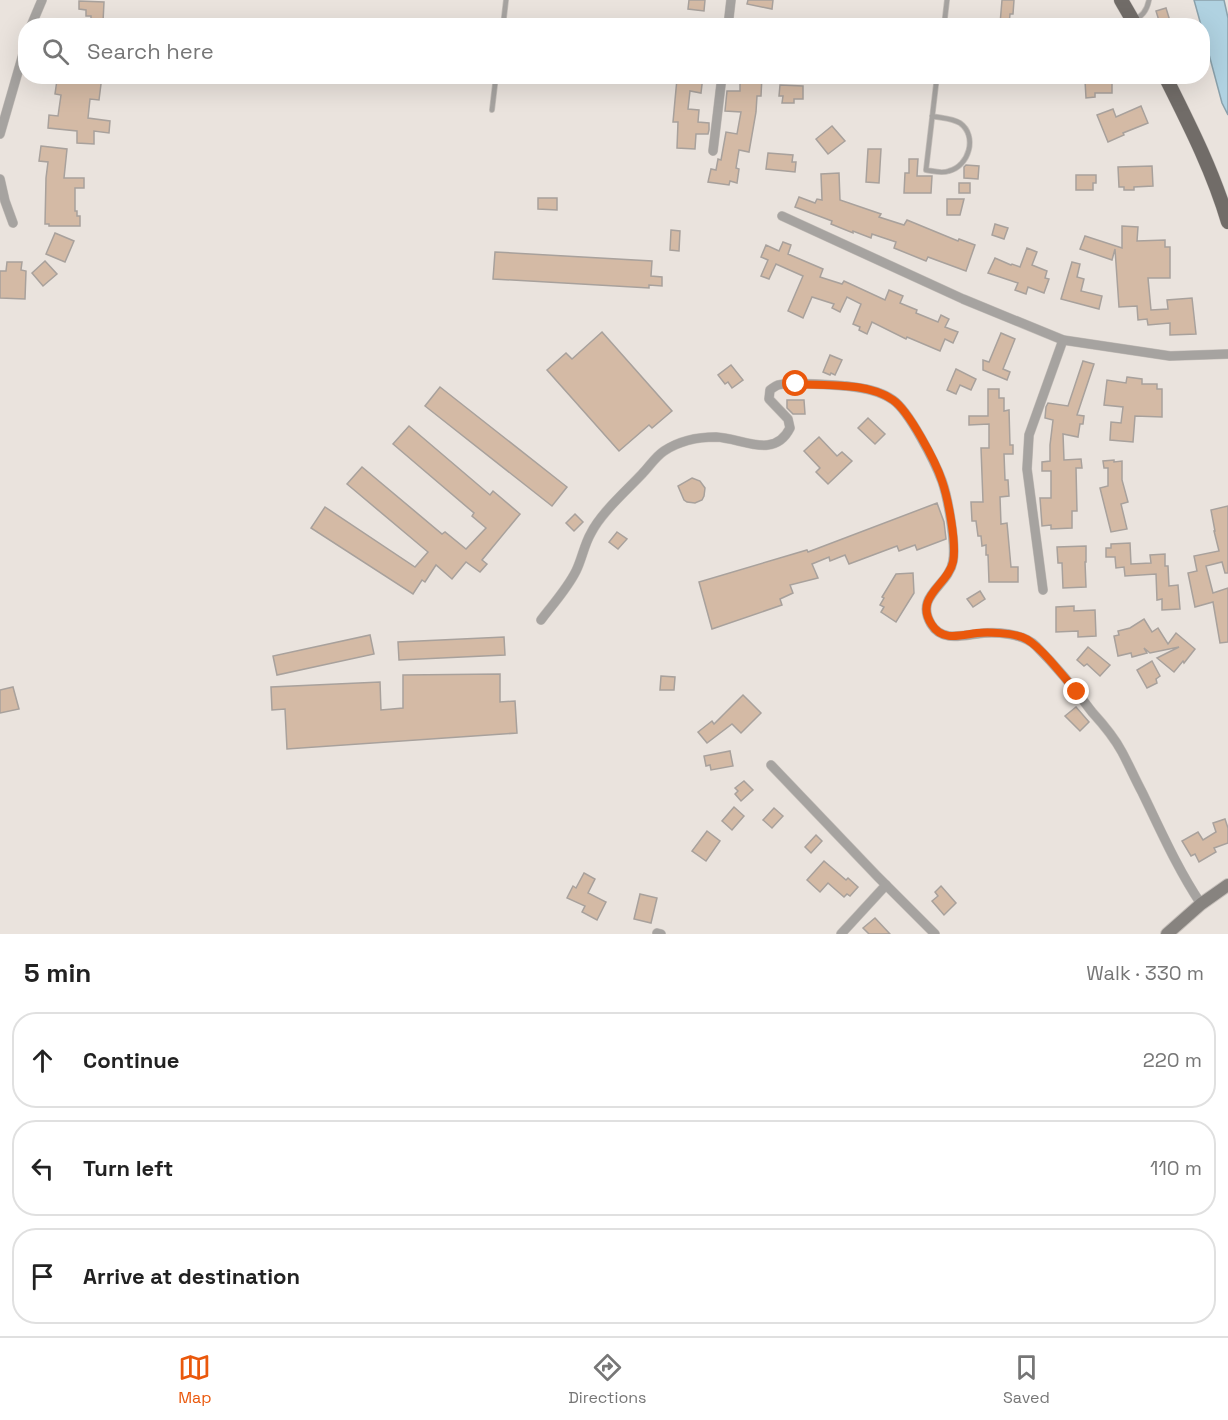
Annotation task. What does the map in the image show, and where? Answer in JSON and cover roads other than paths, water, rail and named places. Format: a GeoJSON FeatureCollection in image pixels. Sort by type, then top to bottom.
{"type":"FeatureCollection","features":[{"type":"Feature","properties":{"kind":"main road"},"geometry":{"type":"LineString","coordinates":[[1121,0],[1132,18]]}},
{"type":"Feature","properties":{"kind":"main road"},"geometry":{"type":"LineString","coordinates":[[1170,84],[1195,136],[1220,196],[1228,222]]}},
{"type":"Feature","properties":{"kind":"street"},"geometry":{"type":"LineString","coordinates":[[34,18],[42,0]]}},
{"type":"Feature","properties":{"kind":"street"},"geometry":{"type":"LineString","coordinates":[[729,18],[731,0]]}},
{"type":"Feature","properties":{"kind":"street"},"geometry":{"type":"LineString","coordinates":[[0,134],[18,72]]}},
{"type":"Feature","properties":{"kind":"street"},"geometry":{"type":"LineString","coordinates":[[713,152],[721,84]]}},
{"type":"Feature","properties":{"kind":"street"},"geometry":{"type":"LineString","coordinates":[[0,179],[13,223]]}},
{"type":"Feature","properties":{"kind":"street"},"geometry":{"type":"LineString","coordinates":[[783,216],[963,299],[1063,340],[1170,356],[1228,354]]}},
{"type":"Feature","properties":{"kind":"street"},"geometry":{"type":"LineString","coordinates":[[1043,590],[1027,470],[1029,435],[1063,340]]}},
{"type":"Feature","properties":{"kind":"street"},"geometry":{"type":"LineString","coordinates":[[541,620],[577,571],[591,532],[662,452],[681,442],[701,438],[718,437],[758,446],[774,444],[786,437],[790,428],[788,419],[769,399],[770,390],[777,385],[844,386],[878,392],[894,400],[909,418],[942,481],[955,546],[953,563],[946,577],[927,601],[926,614],[932,626],[942,634],[956,637],[978,633],[1009,634],[1023,637],[1035,644],[1077,692],[1122,751],[1183,877],[1201,904]]}},
{"type":"Feature","properties":{"kind":"street"},"geometry":{"type":"LineString","coordinates":[[771,765],[935,934]]}},
{"type":"Feature","properties":{"kind":"street"},"geometry":{"type":"LineString","coordinates":[[841,934],[886,885]]}},
{"type":"Feature","properties":{"kind":"street"},"geometry":{"type":"LineString","coordinates":[[1167,934],[1201,904],[1228,885]]}},
{"type":"Feature","properties":{"kind":"lane"},"geometry":{"type":"LineString","coordinates":[[503,18],[506,0]]}},
{"type":"Feature","properties":{"kind":"lane"},"geometry":{"type":"LineString","coordinates":[[945,18],[948,0]]}},
{"type":"Feature","properties":{"kind":"lane"},"geometry":{"type":"LineString","coordinates":[[1139,18],[1145,12],[1149,0]]}},
{"type":"Feature","properties":{"kind":"lane"},"geometry":{"type":"LineString","coordinates":[[492,110],[495,84]]}},
{"type":"Feature","properties":{"kind":"lane"},"geometry":{"type":"LineString","coordinates":[[932,116],[958,122],[965,128],[969,137],[968,155],[961,165],[951,171],[926,170],[932,116],[936,84]]}},
{"type":"Feature","properties":{"kind":"water"},"geometry":{"type":"Polygon","coordinates":[[[1194,0],[1224,0],[1228,18],[1228,115],[1222,103],[1210,58],[1210,18],[1199,18],[1194,0]]]}}]}
